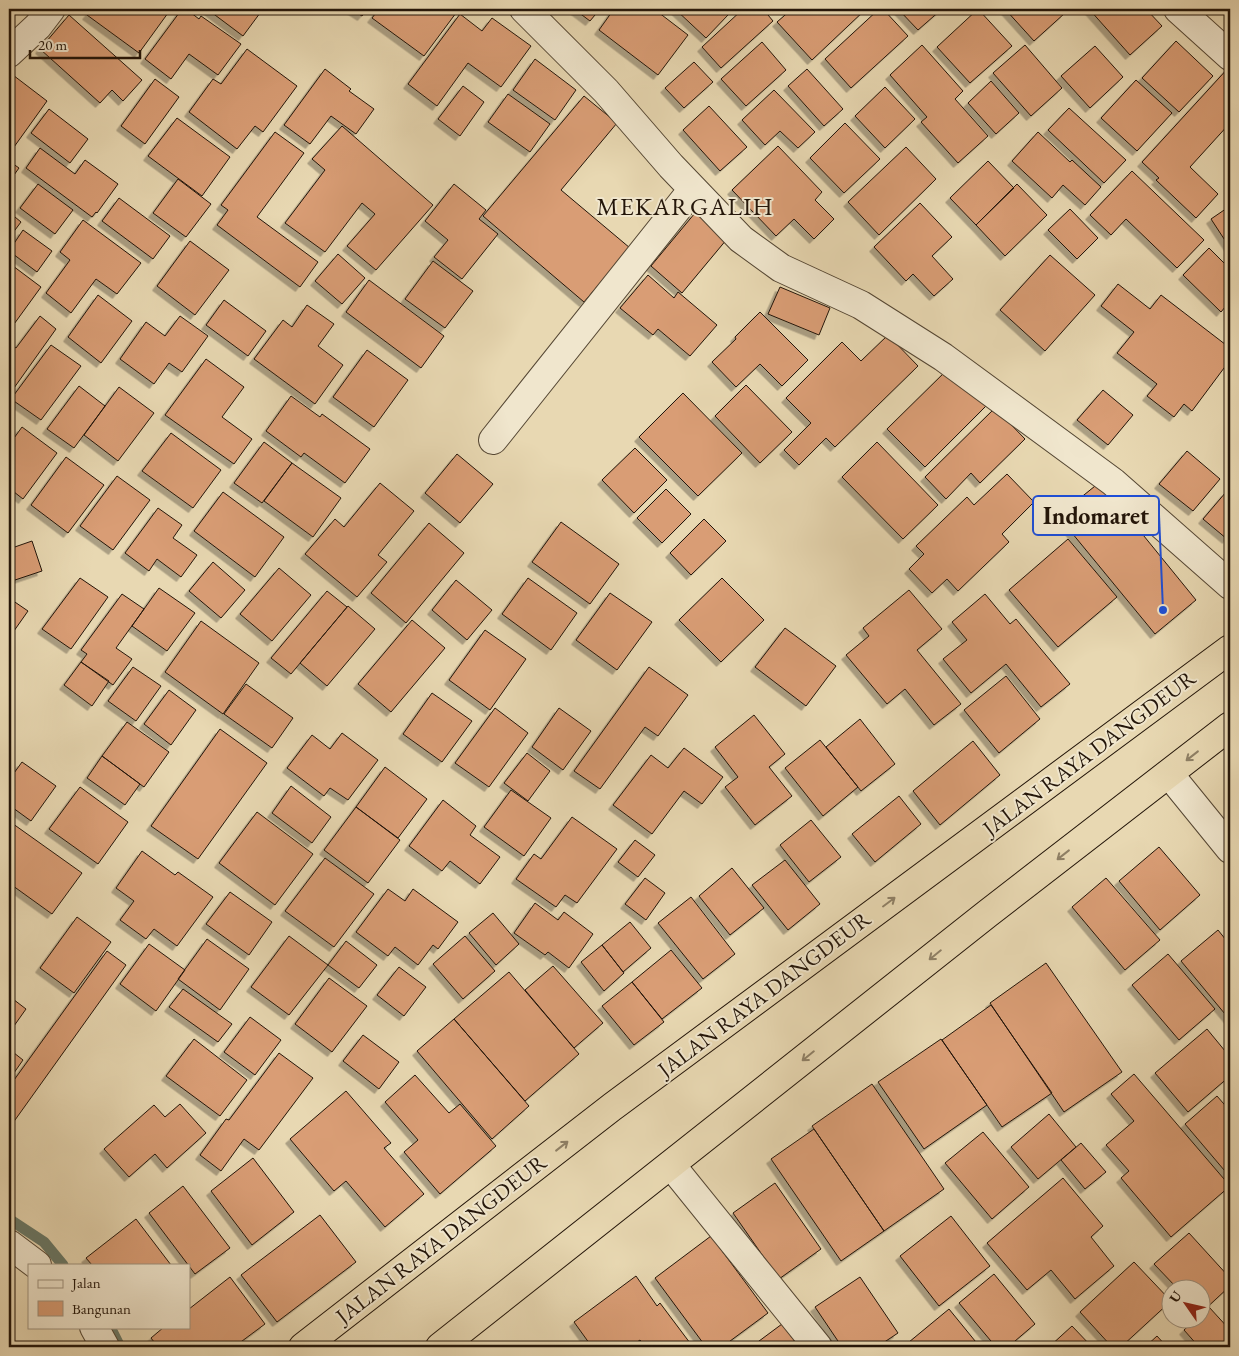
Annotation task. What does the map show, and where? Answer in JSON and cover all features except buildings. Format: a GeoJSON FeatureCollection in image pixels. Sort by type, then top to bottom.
{"type":"FeatureCollection","features":[{"type":"Feature","properties":{"kind":"highway","name":"JALAN RAYA DANGDEUR"},"geometry":{"type":"LineString","coordinates":[[303,1347],[612,1107],[1230,648]]}},
{"type":"Feature","properties":{"kind":"highway"},"geometry":{"type":"LineString","coordinates":[[440,1347],[987,914],[1230,726]]}},
{"type":"Feature","properties":{"kind":"street"},"geometry":{"type":"LineString","coordinates":[[9,53],[38,26],[51,9]]}},
{"type":"Feature","properties":{"kind":"street"},"geometry":{"type":"LineString","coordinates":[[524,9],[606,91],[670,166],[741,239],[781,268],[862,305],[935,352],[1113,482],[1230,585]]}},
{"type":"Feature","properties":{"kind":"street"},"geometry":{"type":"LineString","coordinates":[[1178,9],[1230,56]]}},
{"type":"Feature","properties":{"kind":"street"},"geometry":{"type":"LineString","coordinates":[[493,440],[693,189]]}},
{"type":"Feature","properties":{"kind":"street"},"geometry":{"type":"LineString","coordinates":[[1169,774],[1230,849]]}},
{"type":"Feature","properties":{"kind":"street"},"geometry":{"type":"LineString","coordinates":[[671,1165],[818,1347]]}},
{"type":"Feature","properties":{"kind":"street"},"geometry":{"type":"LineString","coordinates":[[95,1328],[105,1347]]}},
{"type":"Feature","properties":{"kind":"waterway"},"geometry":{"type":"LineString","coordinates":[[9,1219],[44,1242],[62,1264]]}},
{"type":"Feature","properties":{"kind":"waterway"},"geometry":{"type":"LineString","coordinates":[[110,1328],[120,1347]]}},
{"type":"Feature","properties":{"kind":"place","name":"Indomaret"},"geometry":{"type":"Point","coordinates":[1163,610]}},
{"type":"Feature","properties":{"kind":"district","name":"MEKARGALIH"},"geometry":{"type":"Point","coordinates":[685,206]}}]}
